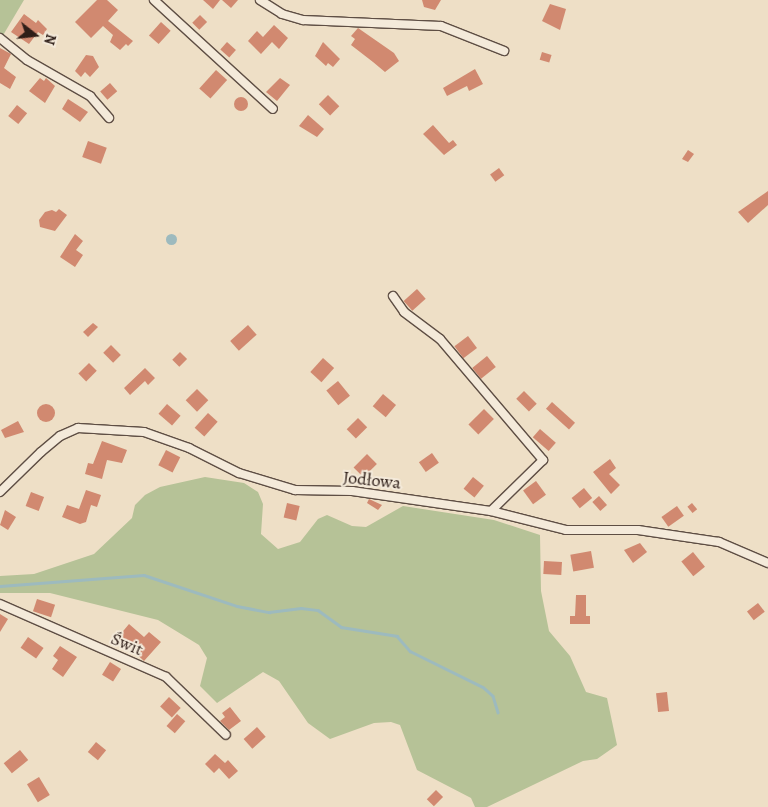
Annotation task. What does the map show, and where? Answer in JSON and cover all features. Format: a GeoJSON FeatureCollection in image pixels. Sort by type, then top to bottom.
{"type":"FeatureCollection","features":[{"type":"Feature","properties":{"kind":"street"},"geometry":{"type":"LineString","coordinates":[[154,0],[273,109]]}},
{"type":"Feature","properties":{"kind":"street"},"geometry":{"type":"LineString","coordinates":[[260,0],[282,14],[303,20],[441,26],[504,52]]}},
{"type":"Feature","properties":{"kind":"street"},"geometry":{"type":"LineString","coordinates":[[0,38],[27,60],[90,96],[109,118]]}},
{"type":"Feature","properties":{"kind":"street"},"geometry":{"type":"LineString","coordinates":[[393,296],[404,312],[440,339],[543,460],[491,510]]}},
{"type":"Feature","properties":{"kind":"street","name":"Jodłowa"},"geometry":{"type":"LineString","coordinates":[[0,492],[60,436],[78,428],[144,432],[189,448],[239,472],[295,490],[352,492],[491,510],[566,530],[638,530],[719,542],[768,563]]}},
{"type":"Feature","properties":{"kind":"street","name":"Świt"},"geometry":{"type":"LineString","coordinates":[[0,604],[166,677],[226,735]]}},
{"type":"Feature","properties":{"kind":"green space"},"geometry":{"type":"Polygon","coordinates":[[[0,0],[24,0],[2,37],[0,35],[0,0]]]}},
{"type":"Feature","properties":{"kind":"green space"},"geometry":{"type":"Polygon","coordinates":[[[205,477],[244,483],[258,492],[263,504],[261,534],[278,549],[300,542],[318,519],[327,515],[352,526],[366,527],[403,506],[494,520],[540,535],[541,591],[549,631],[570,656],[586,692],[607,698],[617,745],[597,759],[583,761],[487,807],[475,807],[471,798],[417,770],[400,725],[391,722],[374,723],[330,739],[308,723],[279,681],[263,672],[217,703],[200,686],[207,658],[199,645],[158,620],[50,593],[0,593],[0,576],[34,574],[94,554],[132,518],[135,505],[145,495],[160,487],[205,477]]]}},
{"type":"Feature","properties":{"kind":"water"},"geometry":{"type":"Polygon","coordinates":[[[171,233],[177,239],[171,245],[165,239],[171,233]]]}},
{"type":"Feature","properties":{"kind":"building"},"geometry":{"type":"Polygon","coordinates":[[[97,0],[107,0],[118,10],[108,21],[133,41],[128,46],[126,44],[120,50],[110,42],[113,35],[103,26],[91,38],[75,22],[97,0]]]}},
{"type":"Feature","properties":{"kind":"building"},"geometry":{"type":"Polygon","coordinates":[[[203,0],[220,0],[213,9],[203,0]]]}},
{"type":"Feature","properties":{"kind":"building"},"geometry":{"type":"Polygon","coordinates":[[[222,0],[238,0],[231,8],[222,0]]]}},
{"type":"Feature","properties":{"kind":"building"},"geometry":{"type":"Polygon","coordinates":[[[422,0],[441,0],[435,10],[424,7],[422,0]]]}},
{"type":"Feature","properties":{"kind":"building"},"geometry":{"type":"Polygon","coordinates":[[[550,4],[566,9],[560,30],[542,21],[550,4]]]}},
{"type":"Feature","properties":{"kind":"building"},"geometry":{"type":"Polygon","coordinates":[[[24,14],[36,23],[38,20],[47,29],[43,35],[38,32],[29,44],[11,32],[24,14]]]}},
{"type":"Feature","properties":{"kind":"building"},"geometry":{"type":"Polygon","coordinates":[[[200,15],[207,22],[199,30],[192,23],[200,15]]]}},
{"type":"Feature","properties":{"kind":"building"},"geometry":{"type":"Polygon","coordinates":[[[161,22],[171,31],[159,44],[149,35],[161,22]]]}},
{"type":"Feature","properties":{"kind":"building"},"geometry":{"type":"Polygon","coordinates":[[[274,25],[288,38],[279,49],[272,42],[261,54],[248,41],[257,31],[263,37],[274,25]]]}},
{"type":"Feature","properties":{"kind":"building"},"geometry":{"type":"Polygon","coordinates":[[[358,28],[394,53],[399,61],[385,72],[351,45],[355,39],[351,36],[358,28]]]}},
{"type":"Feature","properties":{"kind":"building"},"geometry":{"type":"Polygon","coordinates":[[[227,42],[236,50],[229,57],[220,49],[227,42]]]}},
{"type":"Feature","properties":{"kind":"building"},"geometry":{"type":"Polygon","coordinates":[[[323,42],[340,59],[333,67],[328,63],[326,66],[315,56],[323,42]]]}},
{"type":"Feature","properties":{"kind":"building"},"geometry":{"type":"Polygon","coordinates":[[[0,48],[11,54],[4,68],[16,77],[10,89],[0,83],[0,48]]]}},
{"type":"Feature","properties":{"kind":"building"},"geometry":{"type":"Polygon","coordinates":[[[542,52],[552,55],[549,63],[540,60],[542,52]]]}},
{"type":"Feature","properties":{"kind":"building"},"geometry":{"type":"Polygon","coordinates":[[[86,55],[93,56],[99,67],[90,77],[85,72],[81,77],[75,71],[86,55]]]}},
{"type":"Feature","properties":{"kind":"building"},"geometry":{"type":"Polygon","coordinates":[[[475,69],[483,84],[469,91],[467,86],[447,96],[443,88],[475,69]]]}},
{"type":"Feature","properties":{"kind":"building"},"geometry":{"type":"Polygon","coordinates":[[[216,70],[227,80],[210,99],[199,89],[216,70]]]}},
{"type":"Feature","properties":{"kind":"building"},"geometry":{"type":"Polygon","coordinates":[[[40,78],[44,81],[46,78],[55,86],[45,103],[29,91],[40,78]]]}},
{"type":"Feature","properties":{"kind":"building"},"geometry":{"type":"Polygon","coordinates":[[[280,78],[290,85],[277,101],[266,92],[280,78]]]}},
{"type":"Feature","properties":{"kind":"building"},"geometry":{"type":"Polygon","coordinates":[[[110,83],[117,91],[107,100],[100,92],[110,83]]]}},
{"type":"Feature","properties":{"kind":"building"},"geometry":{"type":"Polygon","coordinates":[[[328,95],[339,106],[330,116],[319,104],[328,95]]]}},
{"type":"Feature","properties":{"kind":"building"},"geometry":{"type":"Polygon","coordinates":[[[238,97],[244,97],[248,104],[244,111],[238,111],[234,107],[234,101],[238,97]]]}},
{"type":"Feature","properties":{"kind":"building"},"geometry":{"type":"Polygon","coordinates":[[[68,99],[88,112],[80,122],[62,109],[68,99]]]}},
{"type":"Feature","properties":{"kind":"building"},"geometry":{"type":"Polygon","coordinates":[[[17,105],[27,113],[18,124],[8,116],[17,105]]]}},
{"type":"Feature","properties":{"kind":"building"},"geometry":{"type":"Polygon","coordinates":[[[308,115],[324,129],[317,137],[299,126],[308,115]]]}},
{"type":"Feature","properties":{"kind":"building"},"geometry":{"type":"Polygon","coordinates":[[[433,125],[449,143],[453,140],[457,145],[444,155],[423,134],[433,125]]]}},
{"type":"Feature","properties":{"kind":"building"},"geometry":{"type":"Polygon","coordinates":[[[88,141],[107,148],[101,164],[82,157],[88,141]]]}},
{"type":"Feature","properties":{"kind":"building"},"geometry":{"type":"Polygon","coordinates":[[[688,150],[694,154],[688,162],[682,159],[688,150]]]}},
{"type":"Feature","properties":{"kind":"building"},"geometry":{"type":"Polygon","coordinates":[[[499,168],[504,175],[495,182],[490,174],[499,168]]]}},
{"type":"Feature","properties":{"kind":"building"},"geometry":{"type":"Polygon","coordinates":[[[768,191],[768,205],[748,223],[738,212],[768,191]]]}},
{"type":"Feature","properties":{"kind":"building"},"geometry":{"type":"Polygon","coordinates":[[[59,209],[67,215],[55,231],[40,227],[39,220],[45,212],[52,210],[56,212],[59,209]]]}},
{"type":"Feature","properties":{"kind":"building"},"geometry":{"type":"Polygon","coordinates":[[[75,234],[83,241],[76,250],[83,255],[75,267],[60,257],[75,234]]]}},
{"type":"Feature","properties":{"kind":"building"},"geometry":{"type":"Polygon","coordinates":[[[417,289],[426,299],[412,311],[404,301],[417,289]]]}},
{"type":"Feature","properties":{"kind":"building"},"geometry":{"type":"Polygon","coordinates":[[[93,323],[98,327],[88,337],[83,332],[93,323]]]}},
{"type":"Feature","properties":{"kind":"building"},"geometry":{"type":"Polygon","coordinates":[[[248,325],[257,335],[239,351],[230,341],[248,325]]]}},
{"type":"Feature","properties":{"kind":"building"},"geometry":{"type":"Polygon","coordinates":[[[468,336],[477,348],[463,358],[454,346],[468,336]]]}},
{"type":"Feature","properties":{"kind":"building"},"geometry":{"type":"Polygon","coordinates":[[[111,345],[121,355],[113,363],[103,353],[111,345]]]}},
{"type":"Feature","properties":{"kind":"building"},"geometry":{"type":"Polygon","coordinates":[[[180,352],[187,359],[179,367],[172,360],[180,352]]]}},
{"type":"Feature","properties":{"kind":"building"},"geometry":{"type":"Polygon","coordinates":[[[487,356],[496,367],[481,379],[472,368],[487,356]]]}},
{"type":"Feature","properties":{"kind":"building"},"geometry":{"type":"Polygon","coordinates":[[[323,358],[334,368],[321,382],[310,372],[323,358]]]}},
{"type":"Feature","properties":{"kind":"building"},"geometry":{"type":"Polygon","coordinates":[[[89,363],[97,371],[86,381],[78,374],[89,363]]]}},
{"type":"Feature","properties":{"kind":"building"},"geometry":{"type":"Polygon","coordinates":[[[145,368],[155,378],[148,385],[145,381],[130,395],[124,388],[145,368]]]}},
{"type":"Feature","properties":{"kind":"building"},"geometry":{"type":"Polygon","coordinates":[[[338,381],[350,396],[338,405],[326,390],[338,381]]]}},
{"type":"Feature","properties":{"kind":"building"},"geometry":{"type":"Polygon","coordinates":[[[197,389],[208,400],[197,412],[186,400],[197,389]]]}},
{"type":"Feature","properties":{"kind":"building"},"geometry":{"type":"Polygon","coordinates":[[[524,391],[537,404],[529,412],[516,399],[524,391]]]}},
{"type":"Feature","properties":{"kind":"building"},"geometry":{"type":"Polygon","coordinates":[[[383,394],[396,405],[386,417],[373,406],[383,394]]]}},
{"type":"Feature","properties":{"kind":"building"},"geometry":{"type":"Polygon","coordinates":[[[552,402],[575,423],[569,429],[546,409],[552,402]]]}},
{"type":"Feature","properties":{"kind":"building"},"geometry":{"type":"Polygon","coordinates":[[[42,404],[50,404],[55,409],[53,420],[42,422],[37,417],[37,409],[42,404]]]}},
{"type":"Feature","properties":{"kind":"building"},"geometry":{"type":"Polygon","coordinates":[[[167,404],[181,416],[172,426],[158,414],[167,404]]]}},
{"type":"Feature","properties":{"kind":"building"},"geometry":{"type":"Polygon","coordinates":[[[484,409],[494,419],[478,434],[468,425],[484,409]]]}},
{"type":"Feature","properties":{"kind":"building"},"geometry":{"type":"Polygon","coordinates":[[[208,413],[218,422],[204,437],[195,428],[208,413]]]}},
{"type":"Feature","properties":{"kind":"building"},"geometry":{"type":"Polygon","coordinates":[[[358,418],[367,427],[356,439],[347,429],[358,418]]]}},
{"type":"Feature","properties":{"kind":"building"},"geometry":{"type":"Polygon","coordinates":[[[18,421],[24,432],[5,438],[1,430],[18,421]]]}},
{"type":"Feature","properties":{"kind":"building"},"geometry":{"type":"Polygon","coordinates":[[[540,429],[556,443],[549,451],[533,437],[540,429]]]}},
{"type":"Feature","properties":{"kind":"building"},"geometry":{"type":"Polygon","coordinates":[[[102,441],[127,450],[122,463],[107,460],[102,479],[85,474],[88,463],[93,464],[102,441]]]}},
{"type":"Feature","properties":{"kind":"building"},"geometry":{"type":"Polygon","coordinates":[[[166,450],[180,457],[173,472],[158,465],[166,450]]]}},
{"type":"Feature","properties":{"kind":"building"},"geometry":{"type":"Polygon","coordinates":[[[432,453],[439,463],[426,472],[419,462],[432,453]]]}},
{"type":"Feature","properties":{"kind":"building"},"geometry":{"type":"Polygon","coordinates":[[[367,454],[377,464],[363,477],[354,467],[367,454]]]}},
{"type":"Feature","properties":{"kind":"building"},"geometry":{"type":"Polygon","coordinates":[[[610,459],[616,468],[609,474],[620,485],[611,494],[593,472],[610,459]]]}},
{"type":"Feature","properties":{"kind":"building"},"geometry":{"type":"Polygon","coordinates":[[[473,477],[484,486],[474,497],[464,489],[473,477]]]}},
{"type":"Feature","properties":{"kind":"building"},"geometry":{"type":"Polygon","coordinates":[[[536,481],[546,495],[533,504],[523,490],[536,481]]]}},
{"type":"Feature","properties":{"kind":"building"},"geometry":{"type":"Polygon","coordinates":[[[584,488],[592,498],[580,508],[572,498],[584,488]]]}},
{"type":"Feature","properties":{"kind":"building"},"geometry":{"type":"Polygon","coordinates":[[[86,490],[101,495],[97,507],[91,505],[86,522],[80,524],[62,517],[67,505],[79,509],[86,490]]]}},
{"type":"Feature","properties":{"kind":"building"},"geometry":{"type":"Polygon","coordinates":[[[31,492],[44,497],[39,511],[26,506],[31,492]]]}},
{"type":"Feature","properties":{"kind":"building"},"geometry":{"type":"Polygon","coordinates":[[[599,496],[607,505],[600,511],[592,502],[599,496]]]}},
{"type":"Feature","properties":{"kind":"building"},"geometry":{"type":"Polygon","coordinates":[[[369,499],[382,505],[378,510],[367,503],[369,499]]]}},
{"type":"Feature","properties":{"kind":"building"},"geometry":{"type":"Polygon","coordinates":[[[287,503],[300,506],[296,521],[284,518],[287,503]]]}},
{"type":"Feature","properties":{"kind":"building"},"geometry":{"type":"Polygon","coordinates":[[[692,503],[697,509],[693,513],[687,507],[692,503]]]}},
{"type":"Feature","properties":{"kind":"building"},"geometry":{"type":"Polygon","coordinates":[[[677,506],[684,516],[668,527],[661,517],[677,506]]]}},
{"type":"Feature","properties":{"kind":"building"},"geometry":{"type":"Polygon","coordinates":[[[5,510],[16,517],[8,530],[0,525],[5,510]]]}},
{"type":"Feature","properties":{"kind":"building"},"geometry":{"type":"Polygon","coordinates":[[[640,543],[647,552],[633,563],[624,550],[640,543]]]}},
{"type":"Feature","properties":{"kind":"building"},"geometry":{"type":"Polygon","coordinates":[[[591,551],[594,568],[573,571],[570,555],[591,551]]]}},
{"type":"Feature","properties":{"kind":"building"},"geometry":{"type":"Polygon","coordinates":[[[693,552],[705,567],[693,576],[681,561],[693,552]]]}},
{"type":"Feature","properties":{"kind":"building"},"geometry":{"type":"Polygon","coordinates":[[[544,561],[562,562],[561,575],[543,574],[544,561]]]}},
{"type":"Feature","properties":{"kind":"building"},"geometry":{"type":"Polygon","coordinates":[[[576,595],[586,595],[586,616],[590,616],[590,624],[570,624],[570,616],[575,616],[576,595]]]}},
{"type":"Feature","properties":{"kind":"building"},"geometry":{"type":"Polygon","coordinates":[[[37,599],[55,605],[51,617],[33,611],[37,599]]]}},
{"type":"Feature","properties":{"kind":"building"},"geometry":{"type":"Polygon","coordinates":[[[758,603],[765,612],[754,620],[747,612],[758,603]]]}},
{"type":"Feature","properties":{"kind":"building"},"geometry":{"type":"Polygon","coordinates":[[[0,614],[8,619],[0,632],[0,614]]]}},
{"type":"Feature","properties":{"kind":"building"},"geometry":{"type":"Polygon","coordinates":[[[129,624],[144,637],[149,632],[161,642],[144,661],[128,646],[125,649],[118,643],[122,638],[119,636],[129,624]]]}},
{"type":"Feature","properties":{"kind":"building"},"geometry":{"type":"Polygon","coordinates":[[[28,637],[44,648],[36,659],[21,648],[28,637]]]}},
{"type":"Feature","properties":{"kind":"building"},"geometry":{"type":"Polygon","coordinates":[[[60,646],[77,657],[63,677],[52,669],[58,660],[53,656],[60,646]]]}},
{"type":"Feature","properties":{"kind":"building"},"geometry":{"type":"Polygon","coordinates":[[[110,662],[121,669],[113,682],[102,675],[110,662]]]}},
{"type":"Feature","properties":{"kind":"building"},"geometry":{"type":"Polygon","coordinates":[[[667,692],[669,711],[658,712],[656,693],[667,692]]]}},
{"type":"Feature","properties":{"kind":"building"},"geometry":{"type":"Polygon","coordinates":[[[169,697],[181,708],[172,717],[160,707],[169,697]]]}},
{"type":"Feature","properties":{"kind":"building"},"geometry":{"type":"Polygon","coordinates":[[[230,707],[241,721],[229,730],[220,721],[225,717],[222,713],[230,707]]]}},
{"type":"Feature","properties":{"kind":"building"},"geometry":{"type":"Polygon","coordinates":[[[177,714],[185,721],[175,733],[167,726],[177,714]]]}},
{"type":"Feature","properties":{"kind":"building"},"geometry":{"type":"Polygon","coordinates":[[[257,727],[266,737],[252,749],[244,739],[257,727]]]}},
{"type":"Feature","properties":{"kind":"building"},"geometry":{"type":"Polygon","coordinates":[[[96,742],[106,750],[98,760],[88,752],[96,742]]]}},
{"type":"Feature","properties":{"kind":"building"},"geometry":{"type":"Polygon","coordinates":[[[20,750],[28,760],[12,773],[4,763],[20,750]]]}},
{"type":"Feature","properties":{"kind":"building"},"geometry":{"type":"Polygon","coordinates":[[[215,754],[225,763],[228,760],[238,771],[229,779],[219,768],[214,773],[205,764],[215,754]]]}},
{"type":"Feature","properties":{"kind":"building"},"geometry":{"type":"Polygon","coordinates":[[[39,777],[50,795],[38,802],[27,784],[39,777]]]}},
{"type":"Feature","properties":{"kind":"building"},"geometry":{"type":"Polygon","coordinates":[[[436,790],[443,797],[434,806],[427,799],[436,790]]]}},
{"type":"Feature","properties":{"kind":"waterway"},"geometry":{"type":"LineString","coordinates":[[0,586],[144,575],[237,606],[269,612],[301,608],[318,610],[341,627],[397,636],[410,651],[483,687],[493,696],[498,712]]}}]}
